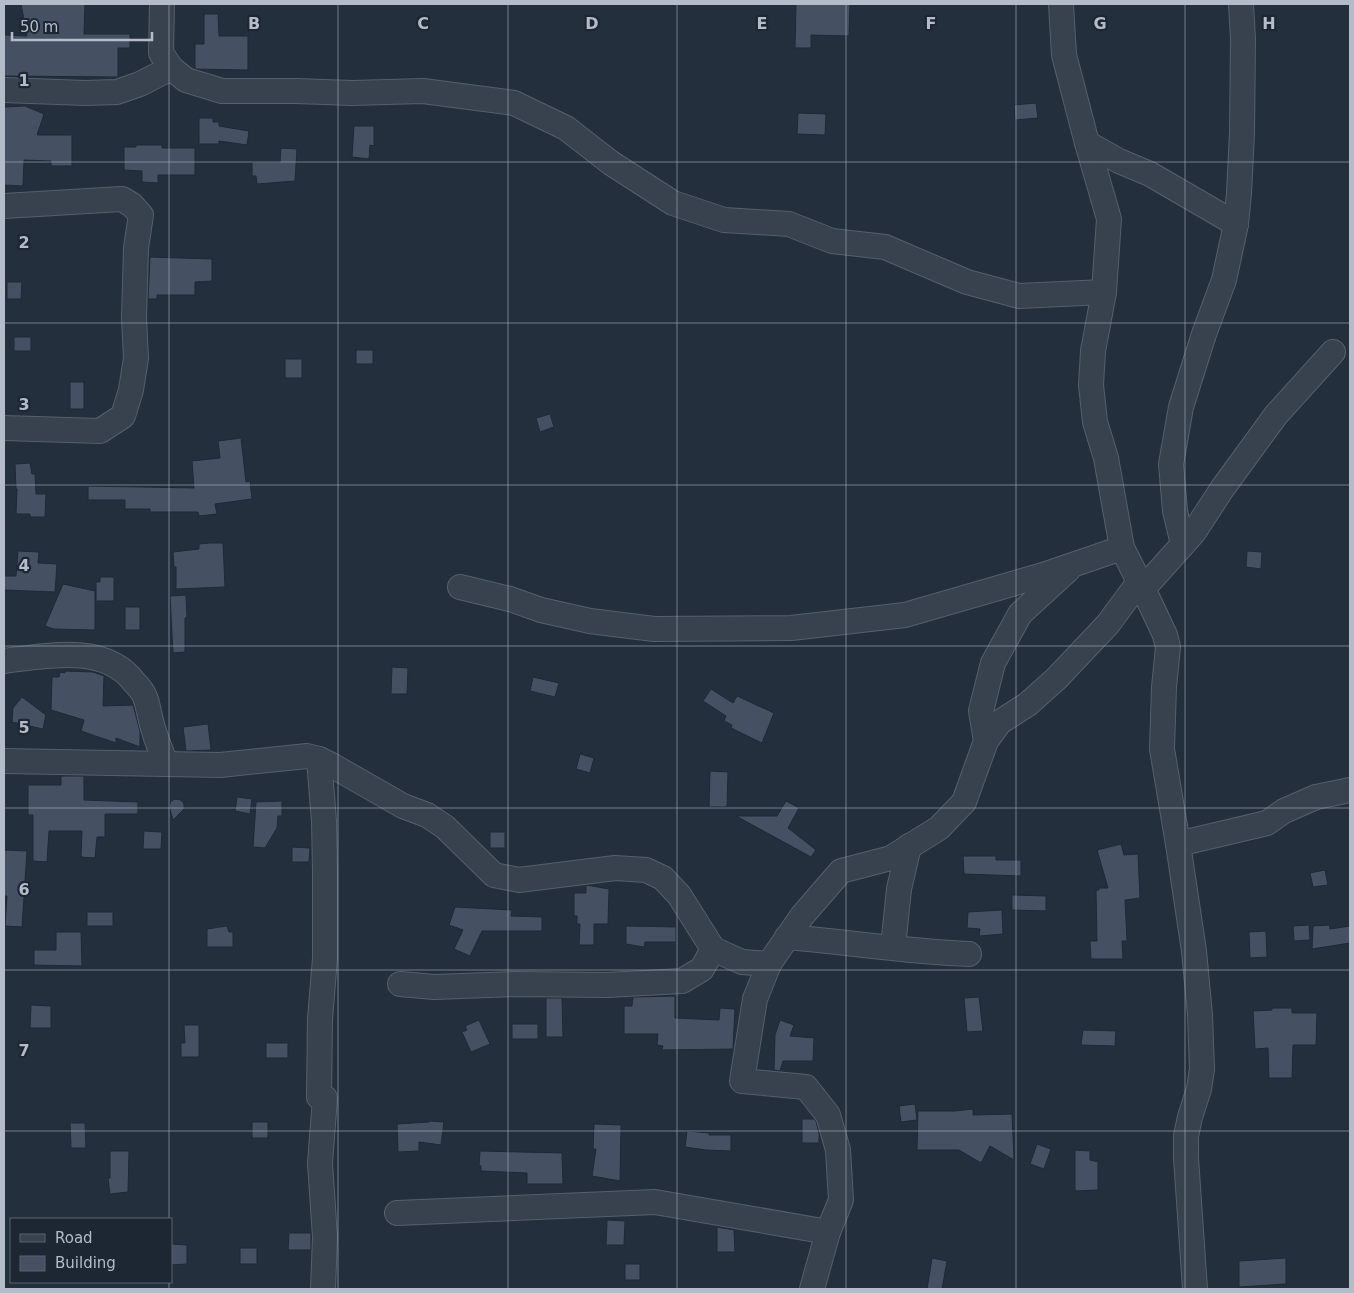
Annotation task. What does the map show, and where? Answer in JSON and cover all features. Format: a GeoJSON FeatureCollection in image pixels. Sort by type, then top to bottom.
{"type":"FeatureCollection","features":[{"type":"Feature","properties":{"kind":"street"},"geometry":{"type":"LineString","coordinates":[[162,4],[161,53],[171,68],[186,80],[222,92],[296,91],[352,93],[423,91],[514,103],[566,128],[611,163],[674,203],[724,220],[790,224],[832,241],[885,247],[966,282],[1019,296],[1104,292]]}},
{"type":"Feature","properties":{"kind":"street"},"geometry":{"type":"LineString","coordinates":[[1060,4],[1064,55],[1109,219],[1104,292],[1093,351],[1091,385],[1095,422],[1106,458],[1122,548],[1165,635],[1168,648],[1164,687],[1162,750],[1194,951],[1200,1015],[1202,1069],[1199,1089],[1186,1136],[1195,1289]]}},
{"type":"Feature","properties":{"kind":"street"},"geometry":{"type":"LineString","coordinates":[[1183,544],[1175,511],[1171,464],[1181,407],[1204,334],[1224,280],[1236,224],[1242,133],[1243,39],[1241,4]]}},
{"type":"Feature","properties":{"kind":"street"},"geometry":{"type":"LineString","coordinates":[[4,90],[85,93],[117,92],[140,84],[171,68]]}},
{"type":"Feature","properties":{"kind":"street"},"geometry":{"type":"LineString","coordinates":[[1087,143],[1119,161],[1150,174],[1236,224]]}},
{"type":"Feature","properties":{"kind":"street"},"geometry":{"type":"LineString","coordinates":[[4,206],[122,199],[132,205],[140,216],[136,248],[134,318],[136,358],[131,390],[124,416],[100,431],[4,428]]}},
{"type":"Feature","properties":{"kind":"street"},"geometry":{"type":"LineString","coordinates":[[812,1289],[828,1232],[841,1200],[838,1150],[828,1115],[806,1087],[742,1081],[755,999],[769,964],[802,916],[841,871],[891,858],[939,828],[964,802],[986,741],[1000,722],[1028,704],[1056,678],[1194,532],[1222,489],[1276,415],[1333,352]]}},
{"type":"Feature","properties":{"kind":"street"},"geometry":{"type":"LineString","coordinates":[[460,586],[510,599],[541,610],[590,621],[654,629],[791,628],[906,615],[1042,575],[1122,548]]}},
{"type":"Feature","properties":{"kind":"street"},"geometry":{"type":"LineString","coordinates":[[986,741],[981,711],[993,663],[1020,614],[1075,564]]}},
{"type":"Feature","properties":{"kind":"street"},"geometry":{"type":"LineString","coordinates":[[4,661],[45,656],[80,656],[101,659],[117,664],[129,675],[145,696],[166,764]]}},
{"type":"Feature","properties":{"kind":"street"},"geometry":{"type":"LineString","coordinates":[[4,761],[220,765],[307,756],[319,759],[403,806],[426,815],[444,827],[494,875],[519,880],[614,868],[646,870],[663,878],[679,895],[713,949],[742,962],[769,964]]}},
{"type":"Feature","properties":{"kind":"street"},"geometry":{"type":"LineString","coordinates":[[319,759],[324,838],[325,958],[320,1018],[322,1097],[320,1163],[325,1237],[323,1289]]}},
{"type":"Feature","properties":{"kind":"street"},"geometry":{"type":"LineString","coordinates":[[1178,844],[1267,823],[1284,811],[1316,797],[1350,790]]}},
{"type":"Feature","properties":{"kind":"street"},"geometry":{"type":"LineString","coordinates":[[893,947],[899,889],[910,846]]}},
{"type":"Feature","properties":{"kind":"street"},"geometry":{"type":"LineString","coordinates":[[787,937],[937,953],[969,954]]}},
{"type":"Feature","properties":{"kind":"street"},"geometry":{"type":"LineString","coordinates":[[400,984],[434,987],[514,984],[607,985],[682,981],[702,969],[713,949]]}},
{"type":"Feature","properties":{"kind":"street"},"geometry":{"type":"LineString","coordinates":[[397,1213],[654,1202],[828,1232]]}},
{"type":"Feature","properties":{"kind":"building"},"geometry":{"type":"Polygon","coordinates":[[[21,4],[85,4],[84,34],[130,34],[130,48],[118,48],[118,77],[4,76],[4,35],[27,36],[21,4]]]}},
{"type":"Feature","properties":{"kind":"building"},"geometry":{"type":"Polygon","coordinates":[[[796,4],[850,4],[849,36],[811,35],[811,48],[795,48],[796,4]]]}},
{"type":"Feature","properties":{"kind":"building"},"geometry":{"type":"Polygon","coordinates":[[[204,14],[218,14],[219,36],[248,36],[248,70],[195,69],[195,44],[204,44],[204,14]]]}},
{"type":"Feature","properties":{"kind":"building"},"geometry":{"type":"Polygon","coordinates":[[[1036,103],[1038,118],[1015,120],[1014,105],[1036,103]]]}},
{"type":"Feature","properties":{"kind":"building"},"geometry":{"type":"Polygon","coordinates":[[[25,106],[44,114],[37,135],[72,135],[72,166],[51,166],[51,161],[24,160],[23,186],[4,185],[4,110],[5,107],[25,106]]]}},
{"type":"Feature","properties":{"kind":"building"},"geometry":{"type":"Polygon","coordinates":[[[798,113],[826,114],[825,135],[797,134],[798,113]]]}},
{"type":"Feature","properties":{"kind":"building"},"geometry":{"type":"Polygon","coordinates":[[[199,118],[213,118],[213,122],[219,122],[219,126],[249,131],[247,145],[219,141],[219,144],[199,144],[199,118]]]}},
{"type":"Feature","properties":{"kind":"building"},"geometry":{"type":"Polygon","coordinates":[[[354,126],[374,126],[374,146],[370,145],[369,159],[352,157],[354,126]]]}},
{"type":"Feature","properties":{"kind":"building"},"geometry":{"type":"Polygon","coordinates":[[[136,145],[162,145],[162,148],[195,148],[195,175],[158,175],[158,183],[142,182],[142,171],[124,170],[124,147],[136,147],[136,145]]]}},
{"type":"Feature","properties":{"kind":"building"},"geometry":{"type":"Polygon","coordinates":[[[281,148],[297,149],[295,181],[257,184],[256,176],[252,176],[252,162],[280,162],[281,148]]]}},
{"type":"Feature","properties":{"kind":"building"},"geometry":{"type":"Polygon","coordinates":[[[150,257],[212,259],[212,281],[195,282],[195,295],[157,295],[157,299],[148,299],[150,257]]]}},
{"type":"Feature","properties":{"kind":"building"},"geometry":{"type":"Polygon","coordinates":[[[7,282],[22,282],[21,299],[7,299],[7,282]]]}},
{"type":"Feature","properties":{"kind":"building"},"geometry":{"type":"Polygon","coordinates":[[[14,337],[31,337],[31,351],[14,351],[14,337]]]}},
{"type":"Feature","properties":{"kind":"building"},"geometry":{"type":"Polygon","coordinates":[[[356,350],[373,350],[373,364],[356,364],[356,350]]]}},
{"type":"Feature","properties":{"kind":"building"},"geometry":{"type":"Polygon","coordinates":[[[285,359],[302,359],[302,378],[285,378],[285,359]]]}},
{"type":"Feature","properties":{"kind":"building"},"geometry":{"type":"Polygon","coordinates":[[[70,382],[84,382],[84,409],[70,409],[70,382]]]}},
{"type":"Feature","properties":{"kind":"building"},"geometry":{"type":"Polygon","coordinates":[[[550,414],[554,427],[540,432],[536,418],[550,414]]]}},
{"type":"Feature","properties":{"kind":"building"},"geometry":{"type":"Polygon","coordinates":[[[241,438],[246,482],[250,481],[252,499],[215,504],[217,514],[199,516],[198,512],[150,512],[150,509],[125,509],[125,500],[88,500],[88,486],[194,488],[192,461],[220,458],[218,441],[241,438]]]}},
{"type":"Feature","properties":{"kind":"building"},"geometry":{"type":"Polygon","coordinates":[[[30,463],[32,474],[35,474],[36,494],[46,494],[45,517],[30,517],[30,514],[16,514],[15,464],[30,463]]]}},
{"type":"Feature","properties":{"kind":"building"},"geometry":{"type":"Polygon","coordinates":[[[223,543],[225,587],[176,589],[176,567],[174,567],[173,552],[199,549],[199,544],[223,543]]]}},
{"type":"Feature","properties":{"kind":"building"},"geometry":{"type":"Polygon","coordinates":[[[18,551],[39,552],[38,563],[57,564],[55,592],[4,590],[4,576],[16,576],[18,551]]]}},
{"type":"Feature","properties":{"kind":"building"},"geometry":{"type":"Polygon","coordinates":[[[1247,551],[1262,552],[1261,569],[1246,567],[1247,551]]]}},
{"type":"Feature","properties":{"kind":"building"},"geometry":{"type":"Polygon","coordinates":[[[100,577],[114,577],[114,601],[96,601],[96,582],[100,582],[100,577]]]}},
{"type":"Feature","properties":{"kind":"building"},"geometry":{"type":"Polygon","coordinates":[[[63,584],[95,591],[95,630],[54,629],[45,626],[63,584]]]}},
{"type":"Feature","properties":{"kind":"building"},"geometry":{"type":"Polygon","coordinates":[[[186,595],[185,652],[173,653],[170,596],[186,595]]]}},
{"type":"Feature","properties":{"kind":"building"},"geometry":{"type":"Polygon","coordinates":[[[125,607],[140,607],[140,630],[125,630],[125,607]]]}},
{"type":"Feature","properties":{"kind":"building"},"geometry":{"type":"Polygon","coordinates":[[[392,667],[408,668],[407,694],[391,694],[392,667]]]}},
{"type":"Feature","properties":{"kind":"building"},"geometry":{"type":"Polygon","coordinates":[[[65,671],[93,672],[104,676],[103,706],[133,705],[140,731],[140,747],[116,738],[116,743],[81,731],[84,720],[51,710],[52,677],[59,677],[60,672],[65,673],[65,671]]]}},
{"type":"Feature","properties":{"kind":"building"},"geometry":{"type":"Polygon","coordinates":[[[533,677],[559,683],[555,697],[530,691],[533,677]]]}},
{"type":"Feature","properties":{"kind":"building"},"geometry":{"type":"Polygon","coordinates":[[[711,689],[733,703],[737,696],[774,713],[762,743],[731,728],[732,725],[724,721],[726,716],[703,701],[711,689]]]}},
{"type":"Feature","properties":{"kind":"building"},"geometry":{"type":"Polygon","coordinates":[[[22,697],[46,715],[43,729],[12,722],[13,708],[22,697]]]}},
{"type":"Feature","properties":{"kind":"building"},"geometry":{"type":"Polygon","coordinates":[[[208,724],[211,750],[186,751],[183,727],[208,724]]]}},
{"type":"Feature","properties":{"kind":"building"},"geometry":{"type":"Polygon","coordinates":[[[580,754],[594,758],[590,773],[576,769],[580,754]]]}},
{"type":"Feature","properties":{"kind":"building"},"geometry":{"type":"Polygon","coordinates":[[[710,771],[728,772],[727,807],[709,807],[710,771]]]}},
{"type":"Feature","properties":{"kind":"building"},"geometry":{"type":"Polygon","coordinates":[[[61,776],[84,776],[84,800],[138,802],[138,814],[105,814],[105,837],[97,837],[95,858],[81,857],[82,831],[49,831],[47,862],[33,861],[33,815],[28,815],[28,785],[61,785],[61,776]]]}},
{"type":"Feature","properties":{"kind":"building"},"geometry":{"type":"Polygon","coordinates":[[[237,797],[252,799],[250,814],[235,811],[237,797]]]}},
{"type":"Feature","properties":{"kind":"building"},"geometry":{"type":"Polygon","coordinates":[[[175,799],[181,800],[184,804],[184,809],[173,820],[169,806],[171,801],[175,799]]]}},
{"type":"Feature","properties":{"kind":"building"},"geometry":{"type":"Polygon","coordinates":[[[282,801],[282,816],[278,816],[277,828],[265,848],[253,847],[256,802],[282,801]]]}},
{"type":"Feature","properties":{"kind":"building"},"geometry":{"type":"Polygon","coordinates":[[[786,801],[799,808],[788,828],[816,850],[811,857],[736,816],[777,816],[786,801]]]}},
{"type":"Feature","properties":{"kind":"building"},"geometry":{"type":"Polygon","coordinates":[[[144,831],[162,832],[161,849],[143,849],[144,831]]]}},
{"type":"Feature","properties":{"kind":"building"},"geometry":{"type":"Polygon","coordinates":[[[490,832],[505,832],[505,848],[490,848],[490,832]]]}},
{"type":"Feature","properties":{"kind":"building"},"geometry":{"type":"Polygon","coordinates":[[[1121,844],[1124,855],[1138,854],[1140,898],[1125,900],[1127,941],[1122,941],[1123,959],[1091,959],[1090,941],[1097,941],[1096,890],[1108,888],[1097,850],[1121,844]]]}},
{"type":"Feature","properties":{"kind":"building"},"geometry":{"type":"Polygon","coordinates":[[[292,847],[310,848],[309,862],[292,862],[292,847]]]}},
{"type":"Feature","properties":{"kind":"building"},"geometry":{"type":"Polygon","coordinates":[[[4,850],[27,851],[22,927],[5,926],[7,896],[4,896],[4,850]]]}},
{"type":"Feature","properties":{"kind":"building"},"geometry":{"type":"Polygon","coordinates":[[[963,856],[996,856],[996,860],[1021,860],[1021,876],[964,874],[963,856]]]}},
{"type":"Feature","properties":{"kind":"building"},"geometry":{"type":"Polygon","coordinates":[[[1325,870],[1328,885],[1313,887],[1310,873],[1325,870]]]}},
{"type":"Feature","properties":{"kind":"building"},"geometry":{"type":"Polygon","coordinates":[[[586,885],[609,889],[608,924],[594,924],[594,945],[579,945],[580,924],[577,924],[577,916],[574,916],[574,893],[586,893],[586,885]]]}},
{"type":"Feature","properties":{"kind":"building"},"geometry":{"type":"Polygon","coordinates":[[[1012,895],[1046,896],[1046,911],[1012,910],[1012,895]]]}},
{"type":"Feature","properties":{"kind":"building"},"geometry":{"type":"Polygon","coordinates":[[[455,907],[512,910],[511,916],[542,917],[542,931],[482,931],[470,956],[454,949],[463,930],[449,925],[455,907]]]}},
{"type":"Feature","properties":{"kind":"building"},"geometry":{"type":"Polygon","coordinates":[[[1002,910],[1003,934],[979,936],[980,929],[967,928],[968,912],[1002,910]]]}},
{"type":"Feature","properties":{"kind":"building"},"geometry":{"type":"Polygon","coordinates":[[[87,912],[113,912],[113,926],[87,926],[87,912]]]}},
{"type":"Feature","properties":{"kind":"building"},"geometry":{"type":"Polygon","coordinates":[[[1309,925],[1310,940],[1294,941],[1293,926],[1309,925]]]}},
{"type":"Feature","properties":{"kind":"building"},"geometry":{"type":"Polygon","coordinates":[[[1329,925],[1330,929],[1350,926],[1350,943],[1312,949],[1313,926],[1329,925]]]}},
{"type":"Feature","properties":{"kind":"building"},"geometry":{"type":"Polygon","coordinates":[[[227,926],[229,932],[233,932],[233,947],[207,947],[207,929],[227,926]]]}},
{"type":"Feature","properties":{"kind":"building"},"geometry":{"type":"Polygon","coordinates":[[[626,926],[676,927],[676,942],[645,942],[644,947],[626,944],[626,926]]]}},
{"type":"Feature","properties":{"kind":"building"},"geometry":{"type":"Polygon","coordinates":[[[1266,931],[1267,957],[1250,958],[1249,932],[1266,931]]]}},
{"type":"Feature","properties":{"kind":"building"},"geometry":{"type":"Polygon","coordinates":[[[56,932],[81,932],[82,966],[34,965],[34,950],[56,950],[56,932]]]}},
{"type":"Feature","properties":{"kind":"building"},"geometry":{"type":"Polygon","coordinates":[[[675,996],[675,1018],[719,1020],[720,1008],[735,1009],[733,1049],[662,1050],[663,1046],[657,1045],[658,1034],[624,1034],[624,1006],[632,1006],[633,997],[675,996]]]}},
{"type":"Feature","properties":{"kind":"building"},"geometry":{"type":"Polygon","coordinates":[[[979,997],[983,1031],[967,1032],[964,998],[979,997]]]}},
{"type":"Feature","properties":{"kind":"building"},"geometry":{"type":"Polygon","coordinates":[[[546,998],[562,998],[563,1037],[546,1037],[546,998]]]}},
{"type":"Feature","properties":{"kind":"building"},"geometry":{"type":"Polygon","coordinates":[[[31,1005],[51,1006],[51,1028],[30,1028],[31,1005]]]}},
{"type":"Feature","properties":{"kind":"building"},"geometry":{"type":"Polygon","coordinates":[[[1272,1008],[1292,1008],[1292,1013],[1317,1013],[1316,1045],[1293,1045],[1292,1078],[1269,1078],[1268,1048],[1255,1049],[1253,1011],[1272,1010],[1272,1008]]]}},
{"type":"Feature","properties":{"kind":"building"},"geometry":{"type":"Polygon","coordinates":[[[479,1020],[490,1044],[471,1052],[462,1032],[467,1030],[465,1026],[479,1020]]]}},
{"type":"Feature","properties":{"kind":"building"},"geometry":{"type":"Polygon","coordinates":[[[780,1020],[794,1025],[790,1036],[814,1038],[813,1061],[783,1061],[780,1071],[774,1070],[775,1035],[780,1020]]]}},
{"type":"Feature","properties":{"kind":"building"},"geometry":{"type":"Polygon","coordinates":[[[512,1024],[538,1024],[538,1039],[512,1039],[512,1024]]]}},
{"type":"Feature","properties":{"kind":"building"},"geometry":{"type":"Polygon","coordinates":[[[184,1025],[199,1025],[199,1057],[181,1057],[181,1043],[185,1043],[184,1025]]]}},
{"type":"Feature","properties":{"kind":"building"},"geometry":{"type":"Polygon","coordinates":[[[1083,1030],[1116,1031],[1115,1046],[1081,1045],[1083,1030]]]}},
{"type":"Feature","properties":{"kind":"building"},"geometry":{"type":"Polygon","coordinates":[[[266,1043],[288,1043],[288,1058],[266,1058],[266,1043]]]}},
{"type":"Feature","properties":{"kind":"building"},"geometry":{"type":"Polygon","coordinates":[[[915,1104],[917,1120],[901,1122],[899,1106],[915,1104]]]}},
{"type":"Feature","properties":{"kind":"building"},"geometry":{"type":"Polygon","coordinates":[[[973,1109],[973,1115],[1012,1114],[1014,1160],[990,1146],[981,1163],[959,1150],[917,1150],[918,1111],[973,1109]]]}},
{"type":"Feature","properties":{"kind":"building"},"geometry":{"type":"Polygon","coordinates":[[[802,1119],[814,1119],[816,1121],[819,1143],[802,1143],[802,1119]]]}},
{"type":"Feature","properties":{"kind":"building"},"geometry":{"type":"Polygon","coordinates":[[[430,1121],[444,1122],[441,1145],[419,1142],[419,1151],[398,1152],[397,1124],[430,1121]]]}},
{"type":"Feature","properties":{"kind":"building"},"geometry":{"type":"Polygon","coordinates":[[[252,1122],[268,1122],[268,1138],[252,1138],[252,1122]]]}},
{"type":"Feature","properties":{"kind":"building"},"geometry":{"type":"Polygon","coordinates":[[[70,1123],[85,1123],[86,1148],[71,1148],[70,1123]]]}},
{"type":"Feature","properties":{"kind":"building"},"geometry":{"type":"Polygon","coordinates":[[[594,1124],[621,1125],[620,1181],[592,1176],[596,1149],[593,1149],[594,1124]]]}},
{"type":"Feature","properties":{"kind":"building"},"geometry":{"type":"Polygon","coordinates":[[[687,1131],[709,1133],[709,1135],[731,1135],[731,1151],[685,1147],[687,1131]]]}},
{"type":"Feature","properties":{"kind":"building"},"geometry":{"type":"Polygon","coordinates":[[[1037,1144],[1051,1149],[1044,1169],[1030,1164],[1037,1144]]]}},
{"type":"Feature","properties":{"kind":"building"},"geometry":{"type":"Polygon","coordinates":[[[1075,1150],[1090,1151],[1090,1160],[1098,1162],[1098,1190],[1075,1191],[1075,1150]]]}},
{"type":"Feature","properties":{"kind":"building"},"geometry":{"type":"Polygon","coordinates":[[[110,1151],[129,1151],[128,1192],[110,1194],[108,1178],[110,1178],[110,1151]]]}},
{"type":"Feature","properties":{"kind":"building"},"geometry":{"type":"Polygon","coordinates":[[[480,1151],[562,1153],[563,1184],[527,1184],[527,1173],[481,1171],[481,1166],[479,1165],[480,1151]]]}},
{"type":"Feature","properties":{"kind":"building"},"geometry":{"type":"Polygon","coordinates":[[[607,1220],[625,1221],[624,1245],[606,1245],[607,1220]]]}},
{"type":"Feature","properties":{"kind":"building"},"geometry":{"type":"Polygon","coordinates":[[[717,1227],[734,1230],[735,1252],[717,1252],[717,1227]]]}},
{"type":"Feature","properties":{"kind":"building"},"geometry":{"type":"Polygon","coordinates":[[[289,1233],[311,1233],[311,1250],[288,1250],[289,1233]]]}},
{"type":"Feature","properties":{"kind":"building"},"geometry":{"type":"Polygon","coordinates":[[[172,1244],[187,1245],[187,1264],[172,1265],[172,1244]]]}},
{"type":"Feature","properties":{"kind":"building"},"geometry":{"type":"Polygon","coordinates":[[[240,1248],[257,1248],[257,1264],[240,1264],[240,1248]]]}},
{"type":"Feature","properties":{"kind":"building"},"geometry":{"type":"Polygon","coordinates":[[[932,1258],[947,1261],[942,1289],[927,1289],[932,1258]]]}},
{"type":"Feature","properties":{"kind":"building"},"geometry":{"type":"Polygon","coordinates":[[[1286,1258],[1286,1284],[1239,1287],[1239,1261],[1286,1258]]]}},
{"type":"Feature","properties":{"kind":"building"},"geometry":{"type":"Polygon","coordinates":[[[625,1264],[640,1264],[640,1280],[625,1280],[625,1264]]]}}]}
